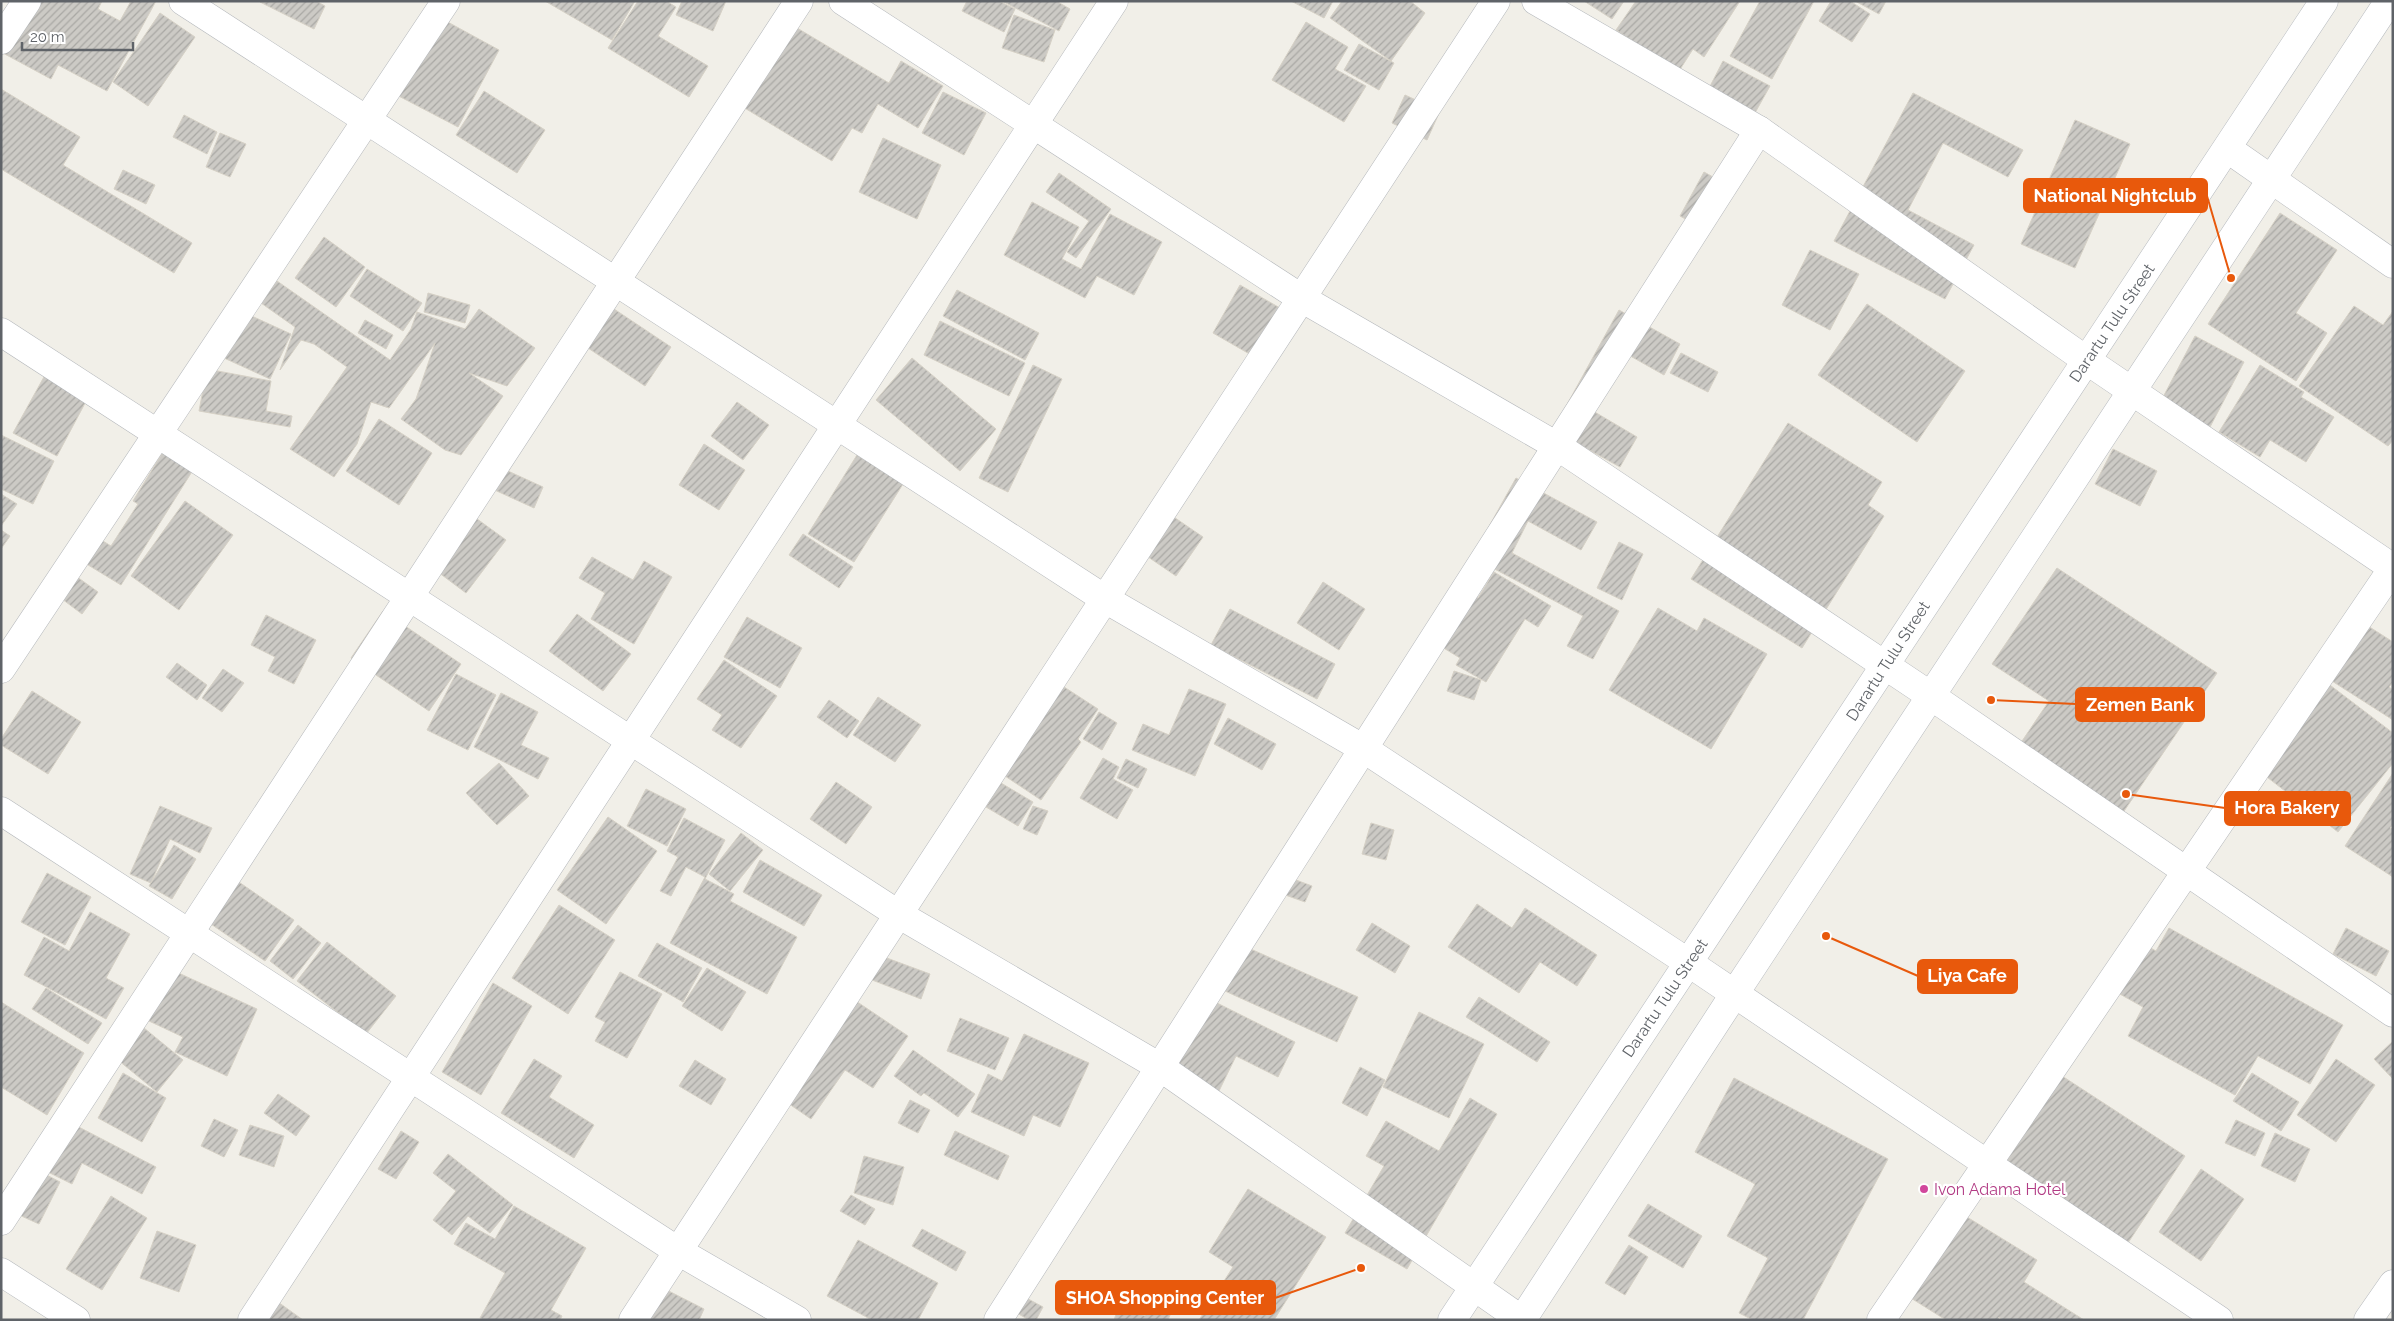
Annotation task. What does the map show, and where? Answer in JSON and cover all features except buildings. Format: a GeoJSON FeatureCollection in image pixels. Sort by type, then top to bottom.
{"type":"FeatureCollection","features":[{"type":"Feature","properties":{"kind":"street"},"geometry":{"type":"LineString","coordinates":[[1,40],[27,1]]}},
{"type":"Feature","properties":{"kind":"street"},"geometry":{"type":"LineString","coordinates":[[183,1],[1105,599],[1364,749],[1735,993],[2219,1320]]}},
{"type":"Feature","properties":{"kind":"street"},"geometry":{"type":"LineString","coordinates":[[1,669],[446,1]]}},
{"type":"Feature","properties":{"kind":"street"},"geometry":{"type":"LineString","coordinates":[[1,1221],[799,1]]}},
{"type":"Feature","properties":{"kind":"street"},"geometry":{"type":"LineString","coordinates":[[843,1],[1301,298],[1557,446],[1931,696],[2393,1013]]}},
{"type":"Feature","properties":{"kind":"street"},"geometry":{"type":"LineString","coordinates":[[252,1320],[1114,1]]}},
{"type":"Feature","properties":{"kind":"street"},"geometry":{"type":"LineString","coordinates":[[633,1320],[1496,1]]}},
{"type":"Feature","properties":{"kind":"street"},"geometry":{"type":"LineString","coordinates":[[1536,1],[1759,130],[2086,360],[2393,568],[1881,1320]]}},
{"type":"Feature","properties":{"kind":"street","name":"Darartu Tulu Street"},"geometry":{"type":"LineString","coordinates":[[1452,1320],[2086,360],[2228,149],[2324,1]]}},
{"type":"Feature","properties":{"kind":"street"},"geometry":{"type":"LineString","coordinates":[[1,332],[898,914],[1160,1067],[1522,1320],[1735,993],[2390,1]]}},
{"type":"Feature","properties":{"kind":"street"},"geometry":{"type":"LineString","coordinates":[[998,1320],[1759,130]]}},
{"type":"Feature","properties":{"kind":"street"},"geometry":{"type":"LineString","coordinates":[[2228,149],[2393,264]]}},
{"type":"Feature","properties":{"kind":"street"},"geometry":{"type":"LineString","coordinates":[[1,811],[678,1251],[797,1320]]}},
{"type":"Feature","properties":{"kind":"street"},"geometry":{"type":"LineString","coordinates":[[1,1272],[76,1320]]}},
{"type":"Feature","properties":{"kind":"street"},"geometry":{"type":"LineString","coordinates":[[2368,1320],[2393,1284]]}},
{"type":"Feature","properties":{"kind":"place","name":"National Nightclub"},"geometry":{"type":"Point","coordinates":[2231,278]}},
{"type":"Feature","properties":{"kind":"place","name":"Zemen Bank"},"geometry":{"type":"Point","coordinates":[1991,700]}},
{"type":"Feature","properties":{"kind":"place","name":"Hora Bakery"},"geometry":{"type":"Point","coordinates":[2126,794]}},
{"type":"Feature","properties":{"kind":"place","name":"Liya Cafe"},"geometry":{"type":"Point","coordinates":[1826,936]}},
{"type":"Feature","properties":{"kind":"place","name":"Ivon Adama Hotel"},"geometry":{"type":"Point","coordinates":[1924,1189]}},
{"type":"Feature","properties":{"kind":"place","name":"SHOA Shopping Center"},"geometry":{"type":"Point","coordinates":[1361,1268]}}]}
